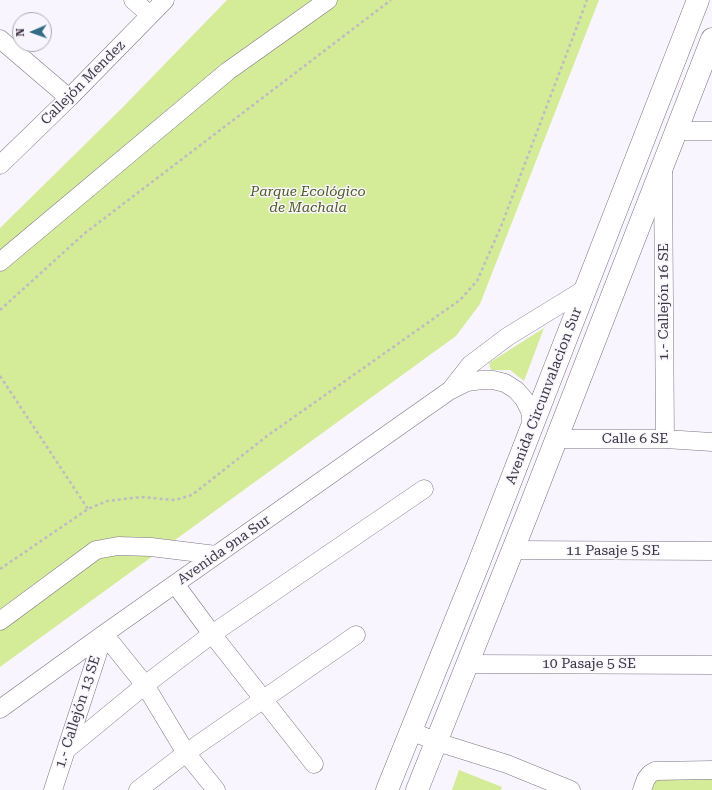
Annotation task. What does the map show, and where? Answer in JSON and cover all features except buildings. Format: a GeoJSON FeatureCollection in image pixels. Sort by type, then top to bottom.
{"type":"FeatureCollection","features":[{"type":"Feature","properties":{"kind":"main road","name":"Avenida Circunvalacion Sur"},"geometry":{"type":"LineString","coordinates":[[387,790],[481,558],[698,0]]}},
{"type":"Feature","properties":{"kind":"main road","name":"Avenida Circunvalacion Sur"},"geometry":{"type":"LineString","coordinates":[[417,790],[557,439],[712,39]]}},
{"type":"Feature","properties":{"kind":"main road"},"geometry":{"type":"LineString","coordinates":[[618,204],[644,213]]}},
{"type":"Feature","properties":{"kind":"main road"},"geometry":{"type":"LineString","coordinates":[[435,670],[464,672]]}},
{"type":"Feature","properties":{"kind":"street"},"geometry":{"type":"LineString","coordinates":[[133,0],[150,15]]}},
{"type":"Feature","properties":{"kind":"street","name":"Callejón Mendez"},"geometry":{"type":"LineString","coordinates":[[0,165],[69,98],[165,0]]}},
{"type":"Feature","properties":{"kind":"street"},"geometry":{"type":"LineString","coordinates":[[0,262],[228,71],[328,0]]}},
{"type":"Feature","properties":{"kind":"street"},"geometry":{"type":"LineString","coordinates":[[0,39],[69,98]]}},
{"type":"Feature","properties":{"kind":"street"},"geometry":{"type":"LineString","coordinates":[[676,131],[712,131]]}},
{"type":"Feature","properties":{"kind":"street","name":"1.- Callejón 16 SE"},"geometry":{"type":"LineString","coordinates":[[663,165],[665,439]]}},
{"type":"Feature","properties":{"kind":"street","name":"Avenida 9na Sur"},"geometry":{"type":"LineString","coordinates":[[449,392],[470,365],[507,337],[585,289]]}},
{"type":"Feature","properties":{"kind":"street","name":"Avenida 9na Sur"},"geometry":{"type":"LineString","coordinates":[[0,709],[216,555],[449,392],[467,382],[493,380],[505,383],[516,390],[524,399],[530,411],[532,426]]}},
{"type":"Feature","properties":{"kind":"street","name":"Calle 6 SE"},"geometry":{"type":"LineString","coordinates":[[557,439],[665,439],[712,442]]}},
{"type":"Feature","properties":{"kind":"street"},"geometry":{"type":"LineString","coordinates":[[66,750],[145,685],[212,634],[424,489]]}},
{"type":"Feature","properties":{"kind":"street"},"geometry":{"type":"LineString","coordinates":[[0,621],[96,550],[118,546],[151,547],[216,555]]}},
{"type":"Feature","properties":{"kind":"street","name":"11 Pasaje 5 SE"},"geometry":{"type":"LineString","coordinates":[[513,550],[712,551]]}},
{"type":"Feature","properties":{"kind":"street"},"geometry":{"type":"LineString","coordinates":[[175,584],[212,634],[314,764]]}},
{"type":"Feature","properties":{"kind":"street"},"geometry":{"type":"LineString","coordinates":[[104,634],[145,685],[186,753],[216,790]]}},
{"type":"Feature","properties":{"kind":"street","name":"1.- Callejón 13 SE"},"geometry":{"type":"LineString","coordinates":[[53,790],[104,634]]}},
{"type":"Feature","properties":{"kind":"street"},"geometry":{"type":"LineString","coordinates":[[138,790],[186,753],[356,635]]}},
{"type":"Feature","properties":{"kind":"street","name":"10 Pasaje 5 SE"},"geometry":{"type":"LineString","coordinates":[[464,672],[712,665]]}},
{"type":"Feature","properties":{"kind":"street"},"geometry":{"type":"LineString","coordinates":[[411,731],[437,742],[508,764],[571,790]]}},
{"type":"Feature","properties":{"kind":"street"},"geometry":{"type":"LineString","coordinates":[[642,790],[646,779],[655,771],[712,770]]}},
{"type":"Feature","properties":{"kind":"path"},"geometry":{"type":"LineString","coordinates":[[0,310],[85,234],[392,0]]}},
{"type":"Feature","properties":{"kind":"path"},"geometry":{"type":"LineString","coordinates":[[0,569],[88,509],[107,501],[141,497],[175,500],[192,495],[267,436],[460,300],[477,281],[502,224],[587,0]]}},
{"type":"Feature","properties":{"kind":"path"},"geometry":{"type":"LineString","coordinates":[[0,376],[88,509]]}},
{"type":"Feature","properties":{"kind":"green space","name":"Parque Ecológico de Machala"},"geometry":{"type":"Polygon","coordinates":[[[227,0],[599,0],[480,304],[456,336],[0,667],[0,228],[123,107],[227,0]]]}},
{"type":"Feature","properties":{"kind":"green space"},"geometry":{"type":"Polygon","coordinates":[[[544,328],[524,381],[510,370],[491,370],[489,363],[544,328]]]}},
{"type":"Feature","properties":{"kind":"green space"},"geometry":{"type":"Polygon","coordinates":[[[459,770],[502,787],[501,790],[452,790],[459,770]]]}},
{"type":"Feature","properties":{"kind":"green space"},"geometry":{"type":"Polygon","coordinates":[[[659,777],[712,777],[712,790],[649,790],[659,777]]]}}]}
